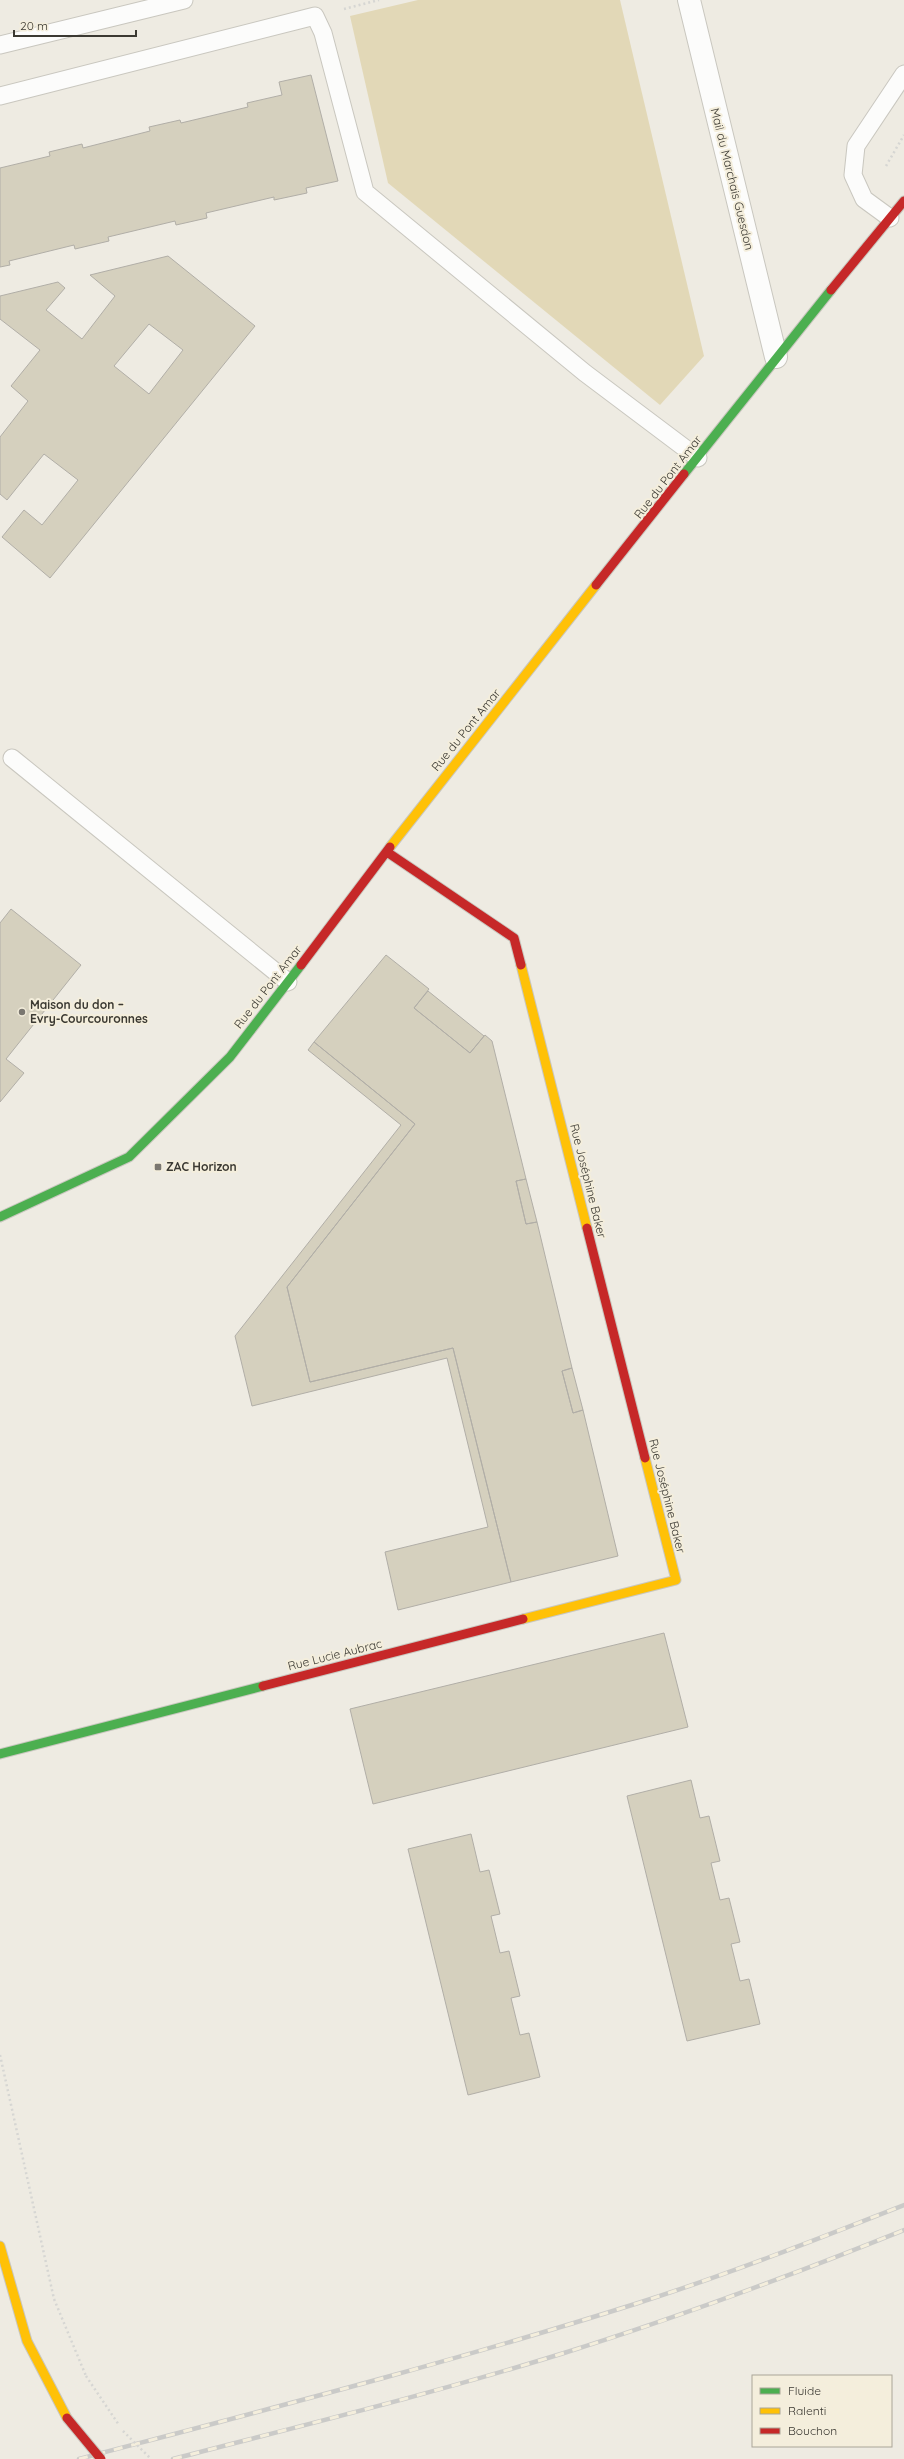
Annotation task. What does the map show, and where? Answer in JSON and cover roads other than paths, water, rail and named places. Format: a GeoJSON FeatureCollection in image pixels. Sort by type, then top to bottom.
{"type":"FeatureCollection","features":[{"type":"Feature","properties":{"kind":"street","name":"Mail du Marchais Guesdon"},"geometry":{"type":"LineString","coordinates":[[688,0],[776,357]]}},
{"type":"Feature","properties":{"kind":"street","name":"Rue du Pont Amar"},"geometry":{"type":"LineString","coordinates":[[0,1217],[129,1157],[230,1057],[452,767],[698,458],[776,357],[904,201]]}},
{"type":"Feature","properties":{"kind":"street","name":"Rue Joséphine Baker"},"geometry":{"type":"LineString","coordinates":[[387,852],[514,938],[676,1580]]}},
{"type":"Feature","properties":{"kind":"street","name":"Rue Lucie Aubrac"},"geometry":{"type":"LineString","coordinates":[[0,1754],[676,1580]]}},
{"type":"Feature","properties":{"kind":"street"},"geometry":{"type":"LineString","coordinates":[[0,2246],[27,2341],[68,2418],[101,2459]]}},
{"type":"Feature","properties":{"kind":"lane"},"geometry":{"type":"LineString","coordinates":[[0,45],[184,0]]}},
{"type":"Feature","properties":{"kind":"lane"},"geometry":{"type":"LineString","coordinates":[[0,96],[315,16],[323,33],[365,192],[585,373],[698,458]]}},
{"type":"Feature","properties":{"kind":"lane"},"geometry":{"type":"LineString","coordinates":[[890,218],[864,200],[852,175],[856,146],[904,74]]}},
{"type":"Feature","properties":{"kind":"lane"},"geometry":{"type":"LineString","coordinates":[[12,758],[288,982]]}},
{"type":"Feature","properties":{"kind":"railway"},"geometry":{"type":"LineString","coordinates":[[79,2459],[358,2385],[497,2346],[635,2304],[737,2269],[904,2205]]}},
{"type":"Feature","properties":{"kind":"railway"},"geometry":{"type":"LineString","coordinates":[[173,2459],[418,2395],[564,2353],[735,2295],[904,2230]]}},
{"type":"Feature","properties":{"kind":"place","name":"Maison du don – Evry-Courcouronnes"},"geometry":{"type":"Point","coordinates":[22,1012]}},
{"type":"Feature","properties":{"kind":"place","name":"ZAC Horizon"},"geometry":{"type":"Point","coordinates":[158,1167]}}]}
